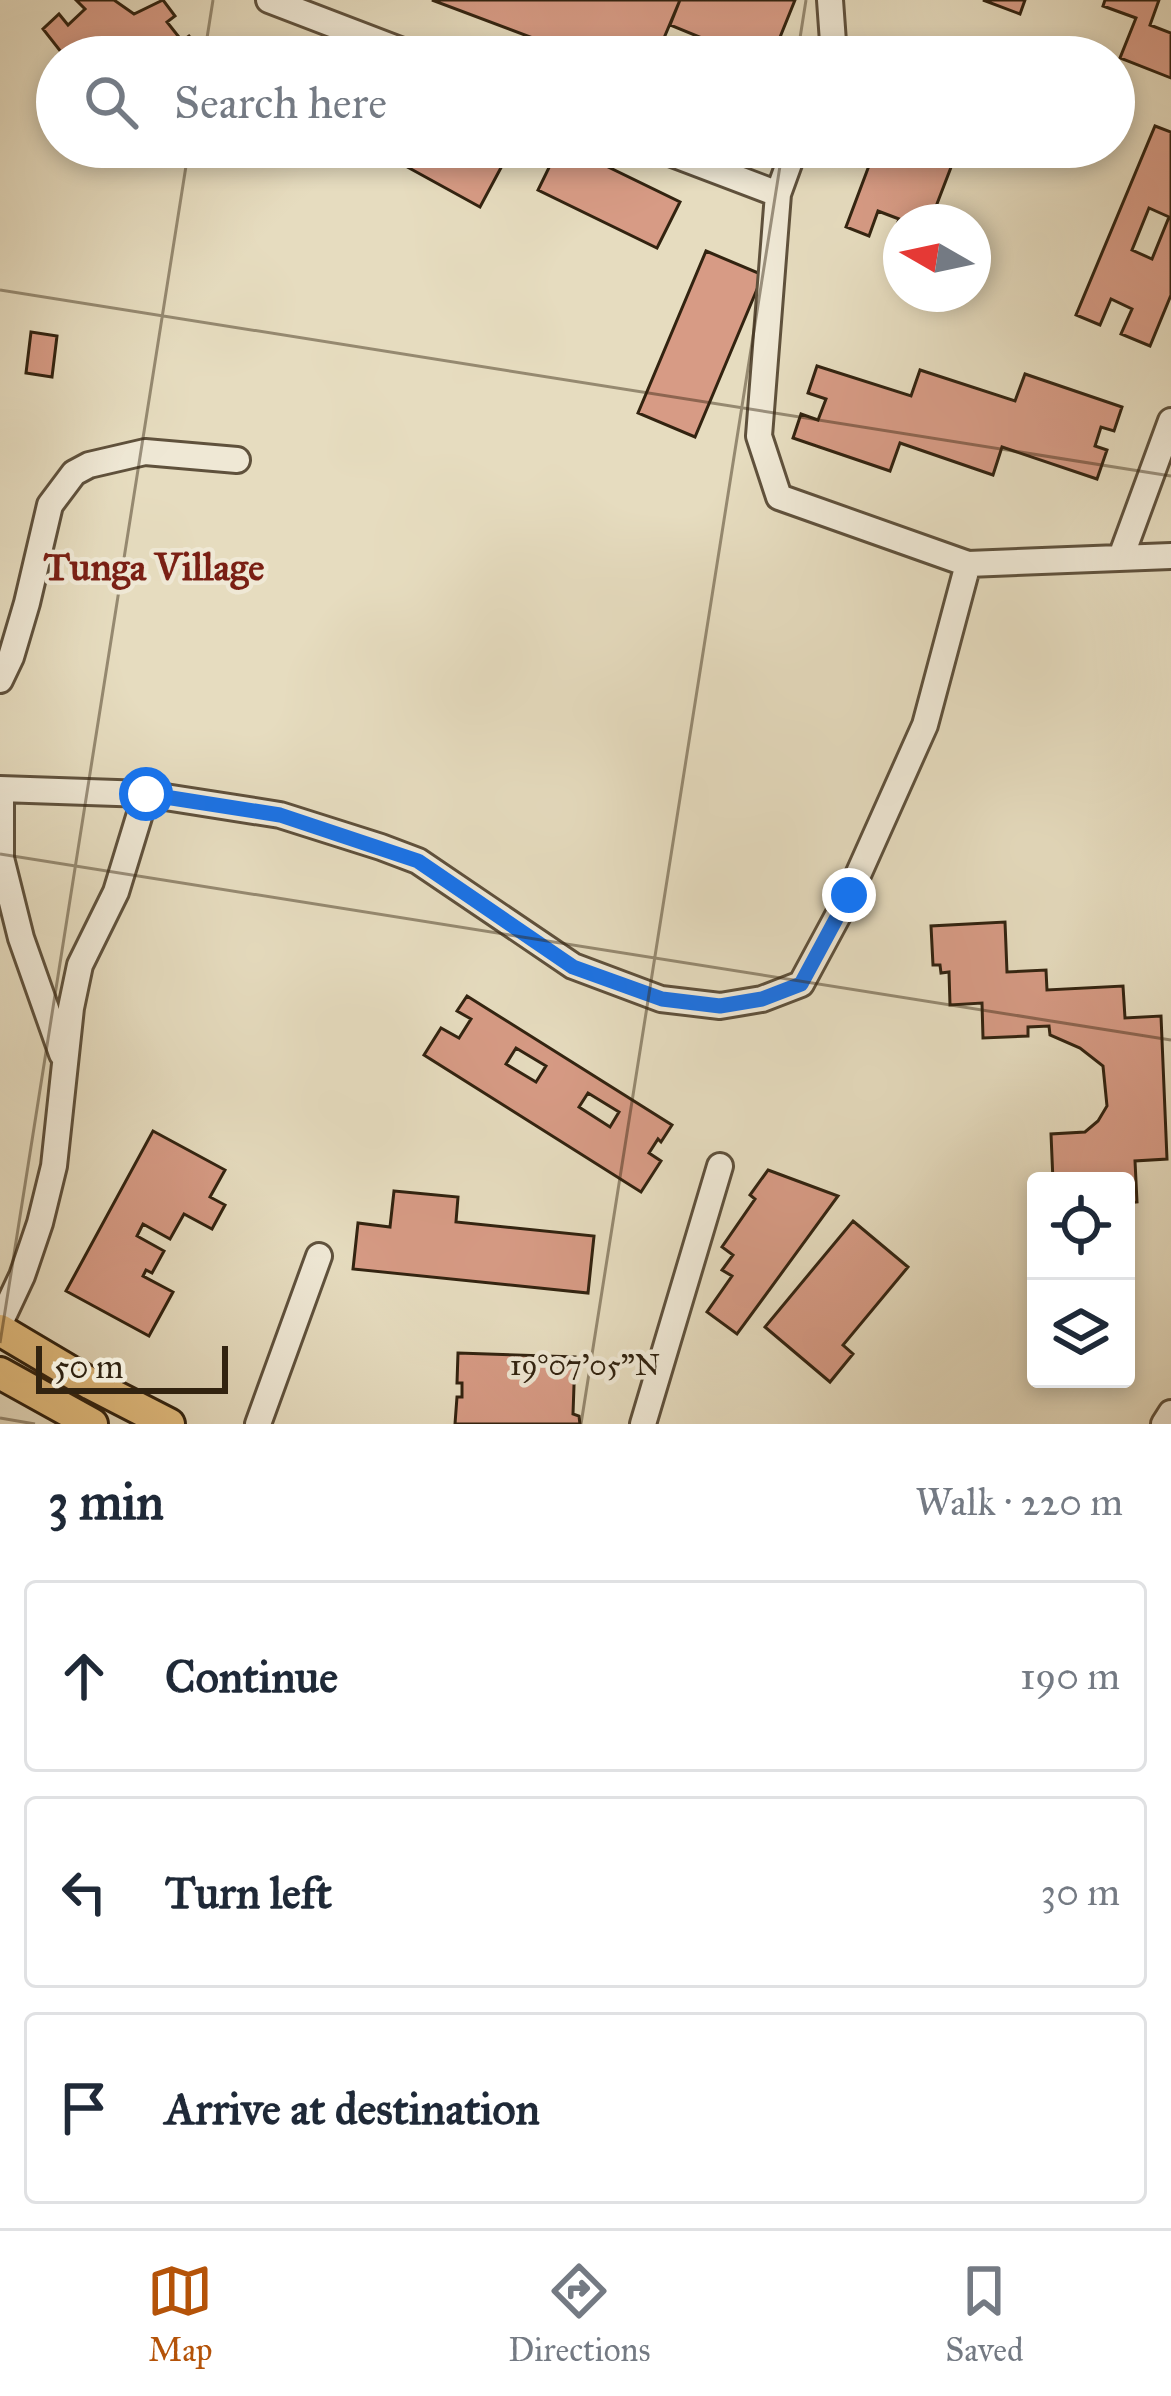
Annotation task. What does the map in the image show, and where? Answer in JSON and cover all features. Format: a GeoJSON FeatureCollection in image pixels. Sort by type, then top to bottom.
{"type":"FeatureCollection","features":[{"type":"Feature","properties":{"kind":"main road"},"geometry":{"type":"LineString","coordinates":[[0,1326],[91,1384],[169,1424]]}},
{"type":"Feature","properties":{"kind":"main road"},"geometry":{"type":"LineString","coordinates":[[0,1373],[92,1424]]}},
{"type":"Feature","properties":{"kind":"street"},"geometry":{"type":"LineString","coordinates":[[269,0],[363,36]]}},
{"type":"Feature","properties":{"kind":"street"},"geometry":{"type":"LineString","coordinates":[[830,0],[833,36]]}},
{"type":"Feature","properties":{"kind":"street"},"geometry":{"type":"LineString","coordinates":[[709,168],[778,194]]}},
{"type":"Feature","properties":{"kind":"street"},"geometry":{"type":"LineString","coordinates":[[787,168],[778,194],[759,436],[779,497],[968,564],[1171,556]]}},
{"type":"Feature","properties":{"kind":"street"},"geometry":{"type":"LineString","coordinates":[[1121,557],[1171,421]]}},
{"type":"Feature","properties":{"kind":"street"},"geometry":{"type":"LineString","coordinates":[[0,680],[27,603],[50,505],[74,473],[145,452],[237,460]]}},
{"type":"Feature","properties":{"kind":"street"},"geometry":{"type":"LineString","coordinates":[[67,1066],[21,938],[1,858],[0,789],[146,794],[280,815],[418,861],[573,967],[662,999],[720,1006],[762,999],[801,984],[849,895],[925,725],[968,564]]}},
{"type":"Feature","properties":{"kind":"street"},"geometry":{"type":"LineString","coordinates":[[0,1326],[40,1223],[55,1159],[80,965],[116,892],[146,794]]}},
{"type":"Feature","properties":{"kind":"street"},"geometry":{"type":"LineString","coordinates":[[643,1424],[720,1166]]}},
{"type":"Feature","properties":{"kind":"street"},"geometry":{"type":"LineString","coordinates":[[267,1421],[319,1256]]}},
{"type":"Feature","properties":{"kind":"street"},"geometry":{"type":"LineString","coordinates":[[1164,1424],[1171,1413]]}},
{"type":"Feature","properties":{"kind":"building"},"geometry":{"type":"Polygon","coordinates":[[[76,0],[114,0],[134,14],[163,0],[175,16],[167,22],[178,36],[48,36],[43,29],[59,14],[68,25],[85,9],[76,0]]]}},
{"type":"Feature","properties":{"kind":"building"},"geometry":{"type":"Polygon","coordinates":[[[432,0],[680,0],[665,36],[527,36],[432,0]]]}},
{"type":"Feature","properties":{"kind":"building"},"geometry":{"type":"Polygon","coordinates":[[[680,0],[795,0],[780,36],[697,36],[670,25],[680,0]]]}},
{"type":"Feature","properties":{"kind":"building"},"geometry":{"type":"Polygon","coordinates":[[[983,0],[1025,0],[1020,14],[983,0]]]}},
{"type":"Feature","properties":{"kind":"building"},"geometry":{"type":"Polygon","coordinates":[[[1105,0],[1159,0],[1150,25],[1171,33],[1171,78],[1135,64],[1135,36],[1129,36],[1136,18],[1103,6],[1105,0]]]}},
{"type":"Feature","properties":{"kind":"building"},"geometry":{"type":"Polygon","coordinates":[[[1155,126],[1171,132],[1171,295],[1150,346],[1121,334],[1132,309],[1111,299],[1100,325],[1076,315],[1155,126]],[[1149,208],[1132,250],[1152,259],[1169,217],[1149,208]]]}},
{"type":"Feature","properties":{"kind":"building"},"geometry":{"type":"Polygon","coordinates":[[[409,168],[501,168],[480,207],[409,168]]]}},
{"type":"Feature","properties":{"kind":"building"},"geometry":{"type":"Polygon","coordinates":[[[549,168],[610,168],[680,202],[657,248],[538,190],[549,168]]]}},
{"type":"Feature","properties":{"kind":"building"},"geometry":{"type":"Polygon","coordinates":[[[868,168],[951,168],[937,204],[883,204],[869,236],[846,227],[868,168]]]}},
{"type":"Feature","properties":{"kind":"building"},"geometry":{"type":"Polygon","coordinates":[[[706,251],[763,275],[695,437],[638,413],[706,251]]]}},
{"type":"Feature","properties":{"kind":"building"},"geometry":{"type":"Polygon","coordinates":[[[31,332],[57,336],[52,377],[26,373],[31,332]]]}},
{"type":"Feature","properties":{"kind":"building"},"geometry":{"type":"Polygon","coordinates":[[[817,366],[911,396],[920,370],[1015,401],[1025,374],[1122,407],[1114,431],[1101,427],[1095,446],[1107,450],[1097,479],[1002,447],[993,475],[900,443],[890,471],[793,438],[801,414],[818,420],[826,399],[808,393],[817,366]]]}},
{"type":"Feature","properties":{"kind":"building"},"geometry":{"type":"Polygon","coordinates":[[[1005,922],[1007,972],[1046,970],[1047,990],[1123,986],[1125,1018],[1161,1016],[1167,1159],[1135,1161],[1137,1202],[1135,1172],[1053,1172],[1051,1134],[1085,1132],[1107,1106],[1103,1066],[1080,1048],[1050,1035],[1049,1026],[1028,1027],[1028,1036],[983,1038],[982,1003],[950,1005],[949,972],[941,973],[940,965],[933,965],[931,926],[1005,922]]]}},
{"type":"Feature","properties":{"kind":"building"},"geometry":{"type":"Polygon","coordinates":[[[467,996],[672,1125],[649,1153],[661,1161],[641,1192],[424,1055],[441,1028],[459,1038],[471,1019],[457,1011],[467,996]],[[516,1048],[506,1064],[536,1082],[546,1066],[516,1048]],[[588,1093],[579,1107],[610,1127],[619,1112],[588,1093]]]}},
{"type":"Feature","properties":{"kind":"building"},"geometry":{"type":"Polygon","coordinates":[[[153,1131],[225,1170],[210,1197],[225,1205],[212,1229],[184,1214],[170,1239],[143,1224],[137,1236],[164,1251],[152,1273],[146,1270],[143,1276],[173,1292],[149,1336],[66,1291],[153,1131]]]}},
{"type":"Feature","properties":{"kind":"building"},"geometry":{"type":"Polygon","coordinates":[[[768,1170],[838,1196],[737,1334],[707,1312],[732,1276],[722,1270],[733,1255],[722,1247],[755,1199],[750,1195],[768,1170]]]}},
{"type":"Feature","properties":{"kind":"building"},"geometry":{"type":"Polygon","coordinates":[[[394,1191],[458,1197],[456,1222],[594,1236],[588,1293],[353,1269],[358,1223],[390,1227],[394,1191]]]}},
{"type":"Feature","properties":{"kind":"building"},"geometry":{"type":"Polygon","coordinates":[[[853,1221],[908,1267],[843,1345],[853,1354],[830,1382],[765,1327],[853,1221]]]}},
{"type":"Feature","properties":{"kind":"building"},"geometry":{"type":"Polygon","coordinates":[[[458,1353],[575,1357],[573,1414],[579,1416],[580,1424],[455,1424],[457,1397],[462,1397],[462,1383],[457,1383],[458,1353]]]}},
{"type":"Feature","properties":{"kind":"district","name":"Tunga Village"},"geometry":{"type":"Point","coordinates":[154,567]}},
{"type":"Feature","properties":{"kind":"route"},"geometry":{"type":"LineString","coordinates":[[146,794],[280,815],[418,861],[573,967],[662,999],[720,1006],[762,999],[801,984],[849,895]]}}]}
